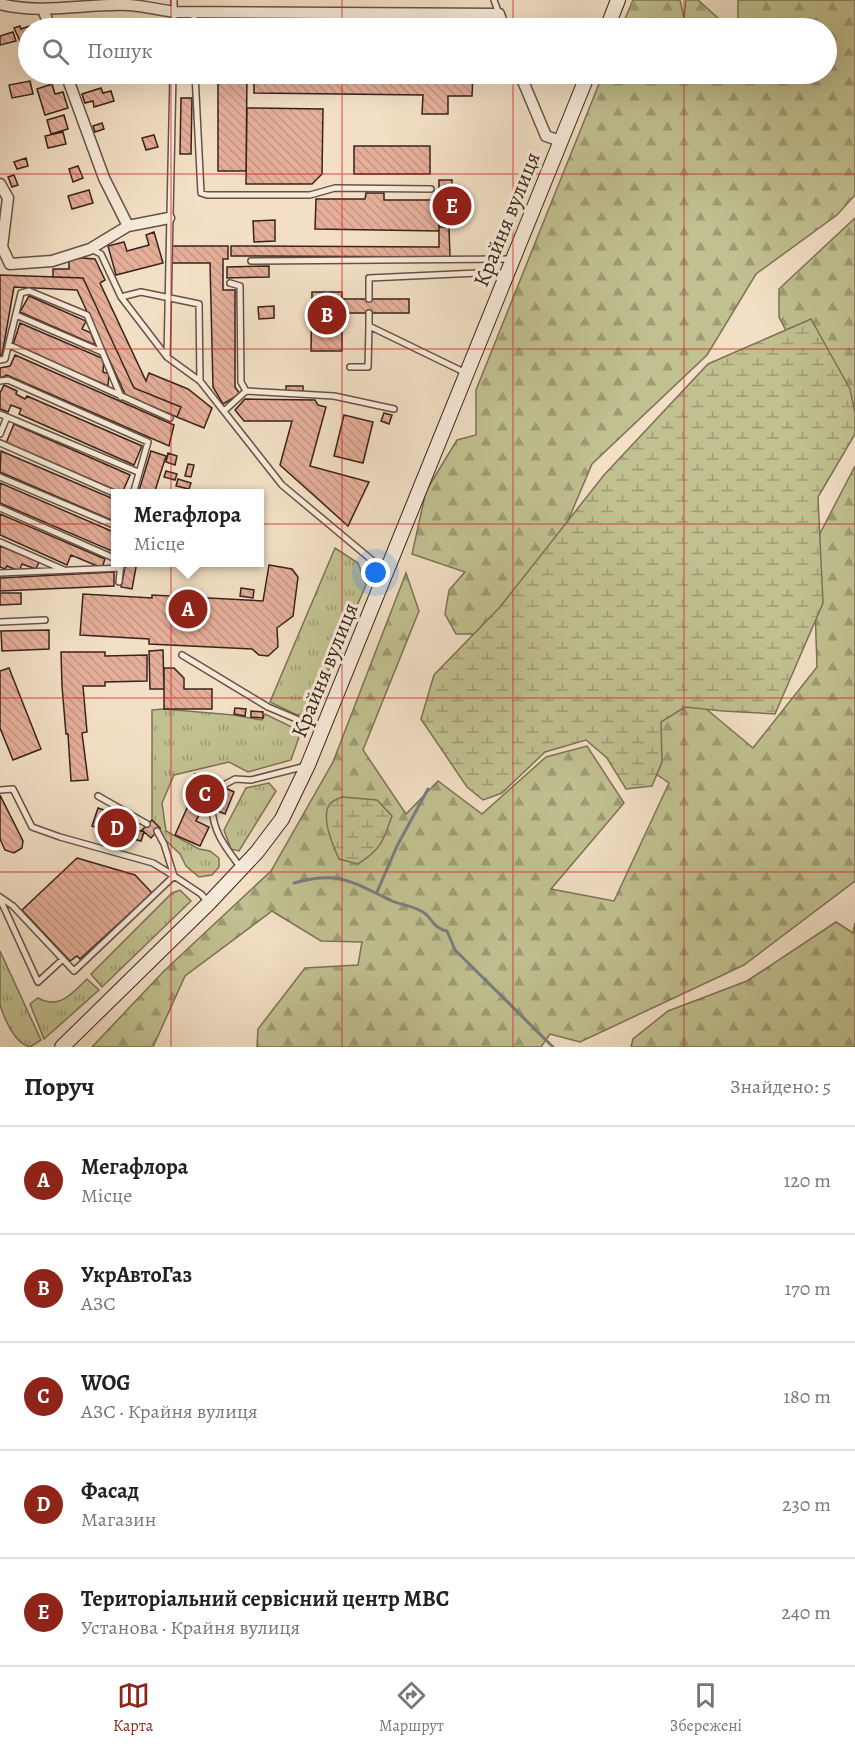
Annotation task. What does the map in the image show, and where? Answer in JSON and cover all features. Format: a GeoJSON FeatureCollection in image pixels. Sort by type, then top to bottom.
{"type":"FeatureCollection","features":[{"type":"Feature","properties":{"kind":"street"},"geometry":{"type":"LineString","coordinates":[[158,0],[175,12]]}},
{"type":"Feature","properties":{"kind":"street"},"geometry":{"type":"LineString","coordinates":[[611,18],[618,0]]}},
{"type":"Feature","properties":{"kind":"street"},"geometry":{"type":"LineString","coordinates":[[0,4],[19,9],[129,5],[175,12],[499,14],[500,18]]}},
{"type":"Feature","properties":{"kind":"street"},"geometry":{"type":"LineString","coordinates":[[43,9],[46,18]]}},
{"type":"Feature","properties":{"kind":"street"},"geometry":{"type":"LineString","coordinates":[[70,84],[104,178],[128,226]]}},
{"type":"Feature","properties":{"kind":"street"},"geometry":{"type":"LineString","coordinates":[[524,84],[546,136],[560,141]]}},
{"type":"Feature","properties":{"kind":"street","name":"Крайня вулиця"},"geometry":{"type":"LineString","coordinates":[[62,1047],[242,869],[282,819],[308,765],[584,84]]}},
{"type":"Feature","properties":{"kind":"street"},"geometry":{"type":"LineString","coordinates":[[0,184],[8,198],[2,247],[10,264],[52,261],[90,249],[128,226],[170,218]]}},
{"type":"Feature","properties":{"kind":"lane"},"geometry":{"type":"LineString","coordinates":[[174,0],[175,18]]}},
{"type":"Feature","properties":{"kind":"lane"},"geometry":{"type":"LineString","coordinates":[[494,0],[499,14]]}},
{"type":"Feature","properties":{"kind":"lane"},"geometry":{"type":"LineString","coordinates":[[194,12],[194,18]]}},
{"type":"Feature","properties":{"kind":"lane"},"geometry":{"type":"LineString","coordinates":[[167,357],[173,84]]}},
{"type":"Feature","properties":{"kind":"lane"},"geometry":{"type":"LineString","coordinates":[[196,84],[201,193],[207,195],[310,195],[335,188],[431,189]]}},
{"type":"Feature","properties":{"kind":"lane"},"geometry":{"type":"LineString","coordinates":[[90,249],[101,255],[121,297],[167,357],[200,381],[282,485],[386,572]]}},
{"type":"Feature","properties":{"kind":"lane"},"geometry":{"type":"LineString","coordinates":[[251,261],[512,259]]}},
{"type":"Feature","properties":{"kind":"lane"},"geometry":{"type":"LineString","coordinates":[[369,299],[369,278],[478,273],[506,274]]}},
{"type":"Feature","properties":{"kind":"lane"},"geometry":{"type":"LineString","coordinates":[[230,284],[240,286],[241,382],[246,391]]}},
{"type":"Feature","properties":{"kind":"lane"},"geometry":{"type":"LineString","coordinates":[[0,360],[5,359],[21,293],[29,291],[87,315],[121,397]]}},
{"type":"Feature","properties":{"kind":"lane"},"geometry":{"type":"LineString","coordinates":[[121,297],[141,292],[199,304],[200,381]]}},
{"type":"Feature","properties":{"kind":"lane"},"geometry":{"type":"LineString","coordinates":[[350,367],[368,367],[369,313]]}},
{"type":"Feature","properties":{"kind":"lane"},"geometry":{"type":"LineString","coordinates":[[16,315],[102,352]]}},
{"type":"Feature","properties":{"kind":"lane"},"geometry":{"type":"LineString","coordinates":[[369,326],[466,373]]}},
{"type":"Feature","properties":{"kind":"lane"},"geometry":{"type":"LineString","coordinates":[[9,345],[170,418]]}},
{"type":"Feature","properties":{"kind":"lane"},"geometry":{"type":"LineString","coordinates":[[0,381],[8,380],[148,442],[134,489]]}},
{"type":"Feature","properties":{"kind":"lane"},"geometry":{"type":"LineString","coordinates":[[224,411],[246,391],[334,396],[394,409]]}},
{"type":"Feature","properties":{"kind":"lane"},"geometry":{"type":"LineString","coordinates":[[0,414],[138,472]]}},
{"type":"Feature","properties":{"kind":"lane"},"geometry":{"type":"LineString","coordinates":[[0,435],[7,417]]}},
{"type":"Feature","properties":{"kind":"lane"},"geometry":{"type":"LineString","coordinates":[[0,443],[111,492]]}},
{"type":"Feature","properties":{"kind":"lane"},"geometry":{"type":"LineString","coordinates":[[0,477],[111,524]]}},
{"type":"Feature","properties":{"kind":"lane"},"geometry":{"type":"LineString","coordinates":[[0,508],[111,557]]}},
{"type":"Feature","properties":{"kind":"lane"},"geometry":{"type":"LineString","coordinates":[[0,542],[65,571]]}},
{"type":"Feature","properties":{"kind":"lane"},"geometry":{"type":"LineString","coordinates":[[0,573],[65,571],[111,566]]}},
{"type":"Feature","properties":{"kind":"lane"},"geometry":{"type":"LineString","coordinates":[[119,582],[121,567]]}},
{"type":"Feature","properties":{"kind":"lane"},"geometry":{"type":"LineString","coordinates":[[0,622],[45,620]]}},
{"type":"Feature","properties":{"kind":"lane"},"geometry":{"type":"LineString","coordinates":[[182,655],[268,707],[322,729]]}},
{"type":"Feature","properties":{"kind":"lane"},"geometry":{"type":"LineString","coordinates":[[222,786],[236,779],[251,780],[308,765]]}},
{"type":"Feature","properties":{"kind":"lane"},"geometry":{"type":"LineString","coordinates":[[0,790],[13,789],[32,827],[60,837],[153,862],[201,894],[209,903]]}},
{"type":"Feature","properties":{"kind":"lane"},"geometry":{"type":"LineString","coordinates":[[98,796],[147,824]]}},
{"type":"Feature","properties":{"kind":"lane"},"geometry":{"type":"LineString","coordinates":[[212,808],[213,822],[220,839],[242,869]]}},
{"type":"Feature","properties":{"kind":"lane"},"geometry":{"type":"LineString","coordinates":[[156,831],[164,844],[174,876]]}},
{"type":"Feature","properties":{"kind":"lane"},"geometry":{"type":"LineString","coordinates":[[0,898],[13,906],[74,971],[174,876]]}},
{"type":"Feature","properties":{"kind":"lane"},"geometry":{"type":"LineString","coordinates":[[0,898],[38,982],[63,959]]}},
{"type":"Feature","properties":{"kind":"green space"},"geometry":{"type":"Polygon","coordinates":[[[633,0],[680,0],[684,18],[625,18],[633,0]]]}},
{"type":"Feature","properties":{"kind":"green space"},"geometry":{"type":"Polygon","coordinates":[[[686,0],[698,0],[718,18],[684,18],[686,0]]]}},
{"type":"Feature","properties":{"kind":"green space"},"geometry":{"type":"Polygon","coordinates":[[[738,0],[855,0],[855,195],[837,215],[756,274],[707,355],[592,464],[564,530],[484,634],[456,634],[445,614],[449,590],[465,572],[412,554],[426,491],[457,440],[476,435],[476,390],[599,84],[837,84],[837,18],[738,18],[738,0]]]}},
{"type":"Feature","properties":{"kind":"green space"},"geometry":{"type":"Polygon","coordinates":[[[855,218],[855,429],[832,419],[779,317],[779,289],[855,218]]]}},
{"type":"Feature","properties":{"kind":"green space"},"geometry":{"type":"Polygon","coordinates":[[[811,319],[850,389],[855,413],[855,434],[818,497],[823,603],[775,714],[685,707],[661,722],[662,762],[652,786],[626,789],[607,758],[586,740],[545,752],[502,793],[483,800],[467,787],[421,719],[434,675],[500,607],[604,475],[708,364],[811,319]]]}},
{"type":"Feature","properties":{"kind":"green space"},"geometry":{"type":"Polygon","coordinates":[[[855,466],[855,881],[744,965],[580,1042],[550,1034],[541,1047],[257,1047],[258,1029],[305,968],[358,965],[362,942],[321,941],[272,911],[185,976],[153,1047],[92,1047],[164,971],[271,871],[333,762],[406,573],[419,611],[363,750],[406,814],[438,781],[482,814],[546,757],[587,746],[624,803],[551,889],[614,901],[669,783],[581,723],[651,663],[753,748],[817,667],[813,547],[855,466]]]}},
{"type":"Feature","properties":{"kind":"green space"},"geometry":{"type":"Polygon","coordinates":[[[335,548],[358,563],[366,585],[310,713],[297,715],[270,702],[335,548]]]}},
{"type":"Feature","properties":{"kind":"green space"},"geometry":{"type":"Polygon","coordinates":[[[164,709],[262,720],[265,714],[294,728],[299,737],[291,760],[248,772],[229,762],[174,775],[162,803],[166,831],[199,849],[210,851],[219,858],[219,867],[212,875],[199,877],[186,866],[180,854],[161,836],[160,828],[152,820],[152,710],[164,709]]]}},
{"type":"Feature","properties":{"kind":"green space"},"geometry":{"type":"Polygon","coordinates":[[[269,783],[276,791],[239,851],[231,849],[224,830],[246,788],[269,783]]]}},
{"type":"Feature","properties":{"kind":"green space"},"geometry":{"type":"Polygon","coordinates":[[[342,797],[377,800],[392,816],[380,844],[372,854],[358,864],[339,859],[328,831],[327,809],[331,803],[342,797]]]}},
{"type":"Feature","properties":{"kind":"green space"},"geometry":{"type":"Polygon","coordinates":[[[180,890],[191,901],[102,987],[91,974],[172,893],[180,890]]]}},
{"type":"Feature","properties":{"kind":"green space"},"geometry":{"type":"Polygon","coordinates":[[[836,922],[853,933],[855,923],[855,1047],[631,1047],[633,1039],[668,1011],[747,981],[836,922]]]}},
{"type":"Feature","properties":{"kind":"green space"},"geometry":{"type":"Polygon","coordinates":[[[0,951],[41,1040],[30,1047],[24,1045],[15,1036],[7,1024],[0,1005],[0,951]]]}},
{"type":"Feature","properties":{"kind":"green space"},"geometry":{"type":"Polygon","coordinates":[[[87,979],[99,990],[44,1039],[30,1004],[38,998],[53,1002],[59,1001],[71,994],[87,979]]]}},
{"type":"Feature","properties":{"kind":"building"},"geometry":{"type":"Polygon","coordinates":[[[13,32],[16,41],[0,45],[0,36],[13,32]]]}},
{"type":"Feature","properties":{"kind":"building"},"geometry":{"type":"Polygon","coordinates":[[[31,84],[33,94],[12,98],[9,85],[31,84]]]}},
{"type":"Feature","properties":{"kind":"building"},"geometry":{"type":"Polygon","coordinates":[[[52,84],[55,94],[63,92],[68,108],[45,115],[37,89],[52,84]]]}},
{"type":"Feature","properties":{"kind":"building"},"geometry":{"type":"Polygon","coordinates":[[[218,84],[247,84],[246,171],[218,171],[218,84]]]}},
{"type":"Feature","properties":{"kind":"building"},"geometry":{"type":"Polygon","coordinates":[[[254,84],[473,84],[472,96],[448,96],[448,114],[422,114],[423,95],[254,93],[254,84]]]}},
{"type":"Feature","properties":{"kind":"building"},"geometry":{"type":"Polygon","coordinates":[[[101,88],[103,93],[111,91],[114,101],[94,107],[93,101],[85,103],[82,94],[101,88]]]}},
{"type":"Feature","properties":{"kind":"building"},"geometry":{"type":"Polygon","coordinates":[[[181,98],[192,98],[191,154],[180,154],[181,98]]]}},
{"type":"Feature","properties":{"kind":"building"},"geometry":{"type":"Polygon","coordinates":[[[247,108],[323,109],[322,174],[312,184],[246,184],[247,108]]]}},
{"type":"Feature","properties":{"kind":"building"},"geometry":{"type":"Polygon","coordinates":[[[64,115],[68,129],[51,134],[47,120],[64,115]]]}},
{"type":"Feature","properties":{"kind":"building"},"geometry":{"type":"Polygon","coordinates":[[[102,123],[104,129],[95,132],[93,126],[102,123]]]}},
{"type":"Feature","properties":{"kind":"building"},"geometry":{"type":"Polygon","coordinates":[[[63,132],[66,144],[48,148],[45,136],[63,132]]]}},
{"type":"Feature","properties":{"kind":"building"},"geometry":{"type":"Polygon","coordinates":[[[154,135],[158,147],[146,150],[142,138],[154,135]]]}},
{"type":"Feature","properties":{"kind":"building"},"geometry":{"type":"Polygon","coordinates":[[[354,146],[430,146],[430,174],[354,174],[354,146]]]}},
{"type":"Feature","properties":{"kind":"building"},"geometry":{"type":"Polygon","coordinates":[[[26,158],[28,166],[17,169],[14,162],[26,158]]]}},
{"type":"Feature","properties":{"kind":"building"},"geometry":{"type":"Polygon","coordinates":[[[78,166],[83,178],[73,182],[69,169],[78,166]]]}},
{"type":"Feature","properties":{"kind":"building"},"geometry":{"type":"Polygon","coordinates":[[[14,175],[18,185],[12,187],[8,177],[14,175]]]}},
{"type":"Feature","properties":{"kind":"building"},"geometry":{"type":"Polygon","coordinates":[[[439,180],[452,180],[452,186],[458,186],[457,224],[439,223],[439,180]]]}},
{"type":"Feature","properties":{"kind":"building"},"geometry":{"type":"Polygon","coordinates":[[[89,190],[93,203],[72,209],[68,196],[89,190]]]}},
{"type":"Feature","properties":{"kind":"building"},"geometry":{"type":"Polygon","coordinates":[[[366,193],[384,193],[384,200],[439,200],[439,231],[315,229],[316,199],[365,199],[366,193]]]}},
{"type":"Feature","properties":{"kind":"building"},"geometry":{"type":"Polygon","coordinates":[[[275,220],[275,241],[254,242],[253,221],[275,220]]]}},
{"type":"Feature","properties":{"kind":"building"},"geometry":{"type":"Polygon","coordinates":[[[439,227],[449,227],[450,257],[231,256],[231,246],[439,247],[439,227]]]}},
{"type":"Feature","properties":{"kind":"building"},"geometry":{"type":"Polygon","coordinates":[[[154,232],[163,263],[116,275],[108,246],[124,242],[127,251],[149,245],[146,235],[154,232]]]}},
{"type":"Feature","properties":{"kind":"building"},"geometry":{"type":"Polygon","coordinates":[[[170,246],[228,246],[228,259],[223,259],[223,290],[235,290],[235,387],[240,394],[223,404],[213,387],[210,263],[170,263],[170,246]]]}},
{"type":"Feature","properties":{"kind":"building"},"geometry":{"type":"Polygon","coordinates":[[[69,257],[95,259],[105,280],[100,283],[146,381],[149,373],[188,389],[212,408],[204,428],[177,417],[181,407],[134,388],[83,278],[53,277],[53,269],[69,269],[69,257]]]}},
{"type":"Feature","properties":{"kind":"building"},"geometry":{"type":"Polygon","coordinates":[[[269,266],[269,277],[227,278],[227,267],[269,266]]]}},
{"type":"Feature","properties":{"kind":"building"},"geometry":{"type":"Polygon","coordinates":[[[0,275],[83,278],[134,388],[181,407],[177,417],[126,396],[77,290],[14,287],[2,355],[0,355],[0,275]]]}},
{"type":"Feature","properties":{"kind":"building"},"geometry":{"type":"Polygon","coordinates":[[[312,292],[342,292],[342,351],[311,351],[312,292]]]}},
{"type":"Feature","properties":{"kind":"building"},"geometry":{"type":"Polygon","coordinates":[[[29,296],[86,321],[82,329],[91,333],[95,345],[20,312],[29,296]]]}},
{"type":"Feature","properties":{"kind":"building"},"geometry":{"type":"Polygon","coordinates":[[[342,299],[409,299],[409,313],[342,313],[342,299]]]}},
{"type":"Feature","properties":{"kind":"building"},"geometry":{"type":"Polygon","coordinates":[[[274,306],[274,318],[259,319],[258,307],[274,306]]]}},
{"type":"Feature","properties":{"kind":"building"},"geometry":{"type":"Polygon","coordinates":[[[20,323],[104,359],[103,372],[109,374],[108,386],[13,345],[20,323]]]}},
{"type":"Feature","properties":{"kind":"building"},"geometry":{"type":"Polygon","coordinates":[[[15,355],[174,425],[169,446],[7,375],[0,378],[0,368],[10,366],[15,355]]]}},
{"type":"Feature","properties":{"kind":"building"},"geometry":{"type":"Polygon","coordinates":[[[4,385],[17,391],[16,394],[25,399],[27,396],[142,446],[134,465],[19,414],[21,409],[11,405],[8,412],[0,409],[0,393],[4,385]]]}},
{"type":"Feature","properties":{"kind":"building"},"geometry":{"type":"Polygon","coordinates":[[[286,386],[303,386],[303,392],[286,392],[286,386]]]}},
{"type":"Feature","properties":{"kind":"building"},"geometry":{"type":"Polygon","coordinates":[[[245,399],[315,400],[318,405],[326,407],[310,466],[369,482],[348,526],[280,465],[292,421],[244,421],[235,410],[245,399]]]}},
{"type":"Feature","properties":{"kind":"building"},"geometry":{"type":"Polygon","coordinates":[[[384,413],[392,415],[389,424],[381,421],[384,413]]]}},
{"type":"Feature","properties":{"kind":"building"},"geometry":{"type":"Polygon","coordinates":[[[344,415],[373,422],[363,463],[334,456],[344,415]]]}},
{"type":"Feature","properties":{"kind":"building"},"geometry":{"type":"Polygon","coordinates":[[[14,424],[130,475],[124,489],[113,489],[6,443],[14,424]]]}},
{"type":"Feature","properties":{"kind":"building"},"geometry":{"type":"Polygon","coordinates":[[[1,451],[111,498],[111,520],[0,472],[1,451]]]}},
{"type":"Feature","properties":{"kind":"building"},"geometry":{"type":"Polygon","coordinates":[[[151,451],[166,456],[156,489],[140,489],[151,451]]]}},
{"type":"Feature","properties":{"kind":"building"},"geometry":{"type":"Polygon","coordinates":[[[168,453],[177,456],[175,465],[166,462],[168,453]]]}},
{"type":"Feature","properties":{"kind":"building"},"geometry":{"type":"Polygon","coordinates":[[[188,464],[194,465],[191,477],[185,476],[188,464]]]}},
{"type":"Feature","properties":{"kind":"building"},"geometry":{"type":"Polygon","coordinates":[[[166,471],[177,474],[175,480],[164,477],[166,471]]]}},
{"type":"Feature","properties":{"kind":"building"},"geometry":{"type":"Polygon","coordinates":[[[178,479],[191,483],[189,489],[176,486],[178,479]]]}},
{"type":"Feature","properties":{"kind":"building"},"geometry":{"type":"Polygon","coordinates":[[[0,483],[111,531],[111,551],[0,503],[0,483]]]}},
{"type":"Feature","properties":{"kind":"building"},"geometry":{"type":"Polygon","coordinates":[[[0,514],[105,559],[102,568],[71,555],[67,565],[0,535],[0,514]]]}},
{"type":"Feature","properties":{"kind":"building"},"geometry":{"type":"Polygon","coordinates":[[[0,546],[39,562],[36,569],[22,564],[19,571],[7,566],[5,569],[0,567],[0,546]]]}},
{"type":"Feature","properties":{"kind":"building"},"geometry":{"type":"Polygon","coordinates":[[[269,565],[292,569],[298,577],[293,616],[277,628],[278,647],[268,656],[259,655],[252,649],[149,644],[149,639],[80,635],[83,594],[263,601],[269,565]]]}},
{"type":"Feature","properties":{"kind":"building"},"geometry":{"type":"Polygon","coordinates":[[[125,567],[136,567],[132,589],[121,587],[125,567]]]}},
{"type":"Feature","properties":{"kind":"building"},"geometry":{"type":"Polygon","coordinates":[[[114,572],[114,586],[0,591],[0,578],[114,572]]]}},
{"type":"Feature","properties":{"kind":"building"},"geometry":{"type":"Polygon","coordinates":[[[241,588],[254,590],[253,598],[240,596],[241,588]]]}},
{"type":"Feature","properties":{"kind":"building"},"geometry":{"type":"Polygon","coordinates":[[[0,593],[21,593],[21,604],[0,605],[0,593]]]}},
{"type":"Feature","properties":{"kind":"building"},"geometry":{"type":"Polygon","coordinates":[[[49,630],[49,649],[2,651],[1,631],[49,630]]]}},
{"type":"Feature","properties":{"kind":"building"},"geometry":{"type":"Polygon","coordinates":[[[163,650],[164,689],[150,689],[149,651],[163,650]]]}},
{"type":"Feature","properties":{"kind":"building"},"geometry":{"type":"Polygon","coordinates":[[[61,652],[105,652],[105,656],[147,655],[147,681],[105,682],[105,686],[83,686],[87,732],[82,733],[88,780],[71,781],[61,652]]]}},
{"type":"Feature","properties":{"kind":"building"},"geometry":{"type":"Polygon","coordinates":[[[9,668],[41,749],[13,760],[0,728],[0,671],[9,668]]]}},
{"type":"Feature","properties":{"kind":"building"},"geometry":{"type":"Polygon","coordinates":[[[164,668],[174,668],[184,678],[184,689],[212,689],[212,709],[164,709],[164,668]]]}},
{"type":"Feature","properties":{"kind":"building"},"geometry":{"type":"Polygon","coordinates":[[[235,708],[246,709],[245,716],[234,714],[235,708]]]}},
{"type":"Feature","properties":{"kind":"building"},"geometry":{"type":"Polygon","coordinates":[[[251,711],[263,712],[263,718],[251,717],[251,711]]]}},
{"type":"Feature","properties":{"kind":"building"},"geometry":{"type":"Polygon","coordinates":[[[195,774],[234,792],[225,814],[204,805],[196,821],[209,827],[200,846],[175,835],[191,799],[185,796],[195,774]]]}},
{"type":"Feature","properties":{"kind":"building"},"geometry":{"type":"Polygon","coordinates":[[[0,795],[23,841],[22,848],[14,853],[5,850],[0,839],[0,795]]]}},
{"type":"Feature","properties":{"kind":"building"},"geometry":{"type":"Polygon","coordinates":[[[98,808],[127,818],[126,821],[138,825],[137,830],[144,832],[141,841],[133,839],[132,844],[120,840],[121,836],[92,826],[98,808]]]}},
{"type":"Feature","properties":{"kind":"building"},"geometry":{"type":"Polygon","coordinates":[[[152,820],[160,828],[151,838],[142,830],[152,820]]]}},
{"type":"Feature","properties":{"kind":"building"},"geometry":{"type":"Polygon","coordinates":[[[77,858],[135,875],[152,893],[80,959],[77,956],[70,961],[22,910],[77,858]]]}},
{"type":"Feature","properties":{"kind":"waterway"},"geometry":{"type":"LineString","coordinates":[[377,892],[397,846],[428,789]]}},
{"type":"Feature","properties":{"kind":"waterway"},"geometry":{"type":"LineString","coordinates":[[294,883],[323,878],[345,880],[423,912],[435,925],[447,931],[455,950],[553,1047]]}},
{"type":"Feature","properties":{"kind":"place","name":"Територіальний сервісний центр МВС"},"geometry":{"type":"Point","coordinates":[452,206]}},
{"type":"Feature","properties":{"kind":"place","name":"УкрАвтоГаз"},"geometry":{"type":"Point","coordinates":[327,315]}},
{"type":"Feature","properties":{"kind":"place","name":"Мегафлора"},"geometry":{"type":"Point","coordinates":[188,609]}},
{"type":"Feature","properties":{"kind":"place","name":"WOG"},"geometry":{"type":"Point","coordinates":[205,794]}},
{"type":"Feature","properties":{"kind":"place","name":"Фасад"},"geometry":{"type":"Point","coordinates":[117,828]}}]}
